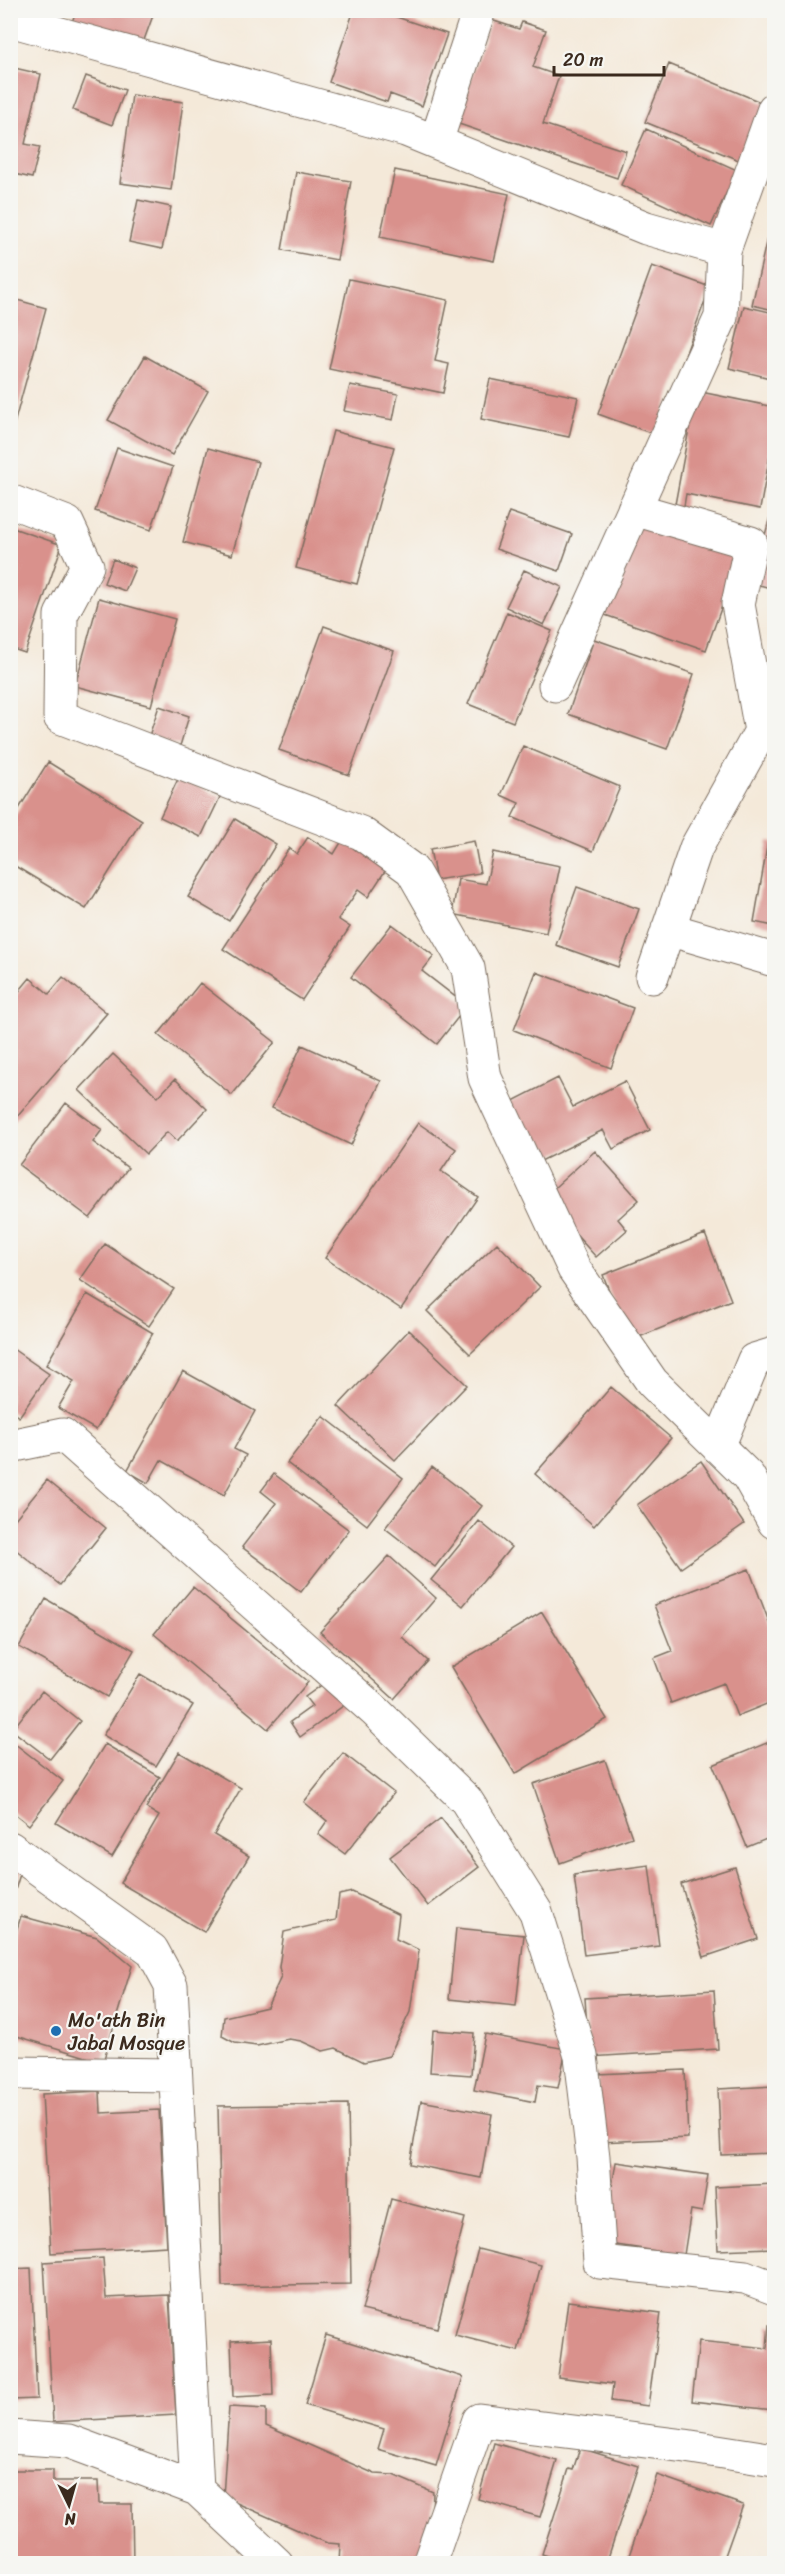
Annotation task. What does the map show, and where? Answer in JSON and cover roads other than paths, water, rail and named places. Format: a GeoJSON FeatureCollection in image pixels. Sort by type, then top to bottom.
{"type":"FeatureCollection","features":[{"type":"Feature","properties":{"kind":"street"},"geometry":{"type":"LineString","coordinates":[[436,142],[479,10]]}},
{"type":"Feature","properties":{"kind":"street"},"geometry":{"type":"LineString","coordinates":[[10,20],[406,129],[646,228],[724,250]]}},
{"type":"Feature","properties":{"kind":"street"},"geometry":{"type":"LineString","coordinates":[[555,685],[721,316],[724,250],[772,122]]}},
{"type":"Feature","properties":{"kind":"street"},"geometry":{"type":"LineString","coordinates":[[10,501],[67,523],[87,566],[61,615],[60,717],[361,833],[412,870],[468,968],[485,1078],[574,1269],[652,1382],[748,1476],[774,1522]]}},
{"type":"Feature","properties":{"kind":"street"},"geometry":{"type":"LineString","coordinates":[[634,509],[751,543],[738,604],[761,731],[696,848],[652,977]]}},
{"type":"Feature","properties":{"kind":"street"},"geometry":{"type":"LineString","coordinates":[[668,929],[774,960]]}},
{"type":"Feature","properties":{"kind":"street"},"geometry":{"type":"LineString","coordinates":[[718,1446],[754,1360],[774,1354]]}},
{"type":"Feature","properties":{"kind":"street"},"geometry":{"type":"LineString","coordinates":[[10,1446],[63,1435],[376,1712],[466,1800],[536,1912],[581,2056],[593,2157],[600,2262],[745,2277],[774,2288]]}},
{"type":"Feature","properties":{"kind":"street"},"geometry":{"type":"LineString","coordinates":[[10,1848],[152,1950],[171,1985],[196,2488]]}},
{"type":"Feature","properties":{"kind":"street"},"geometry":{"type":"LineString","coordinates":[[10,2073],[176,2075]]}},
{"type":"Feature","properties":{"kind":"street"},"geometry":{"type":"LineString","coordinates":[[429,2564],[479,2420],[685,2446],[774,2460]]}},
{"type":"Feature","properties":{"kind":"street"},"geometry":{"type":"LineString","coordinates":[[10,2437],[68,2441],[196,2488],[278,2564]]}},
{"type":"Feature","properties":{"kind":"place","name":"Mo'ath Bin Jabal Mosque"},"geometry":{"type":"Point","coordinates":[56,2031]}}]}
